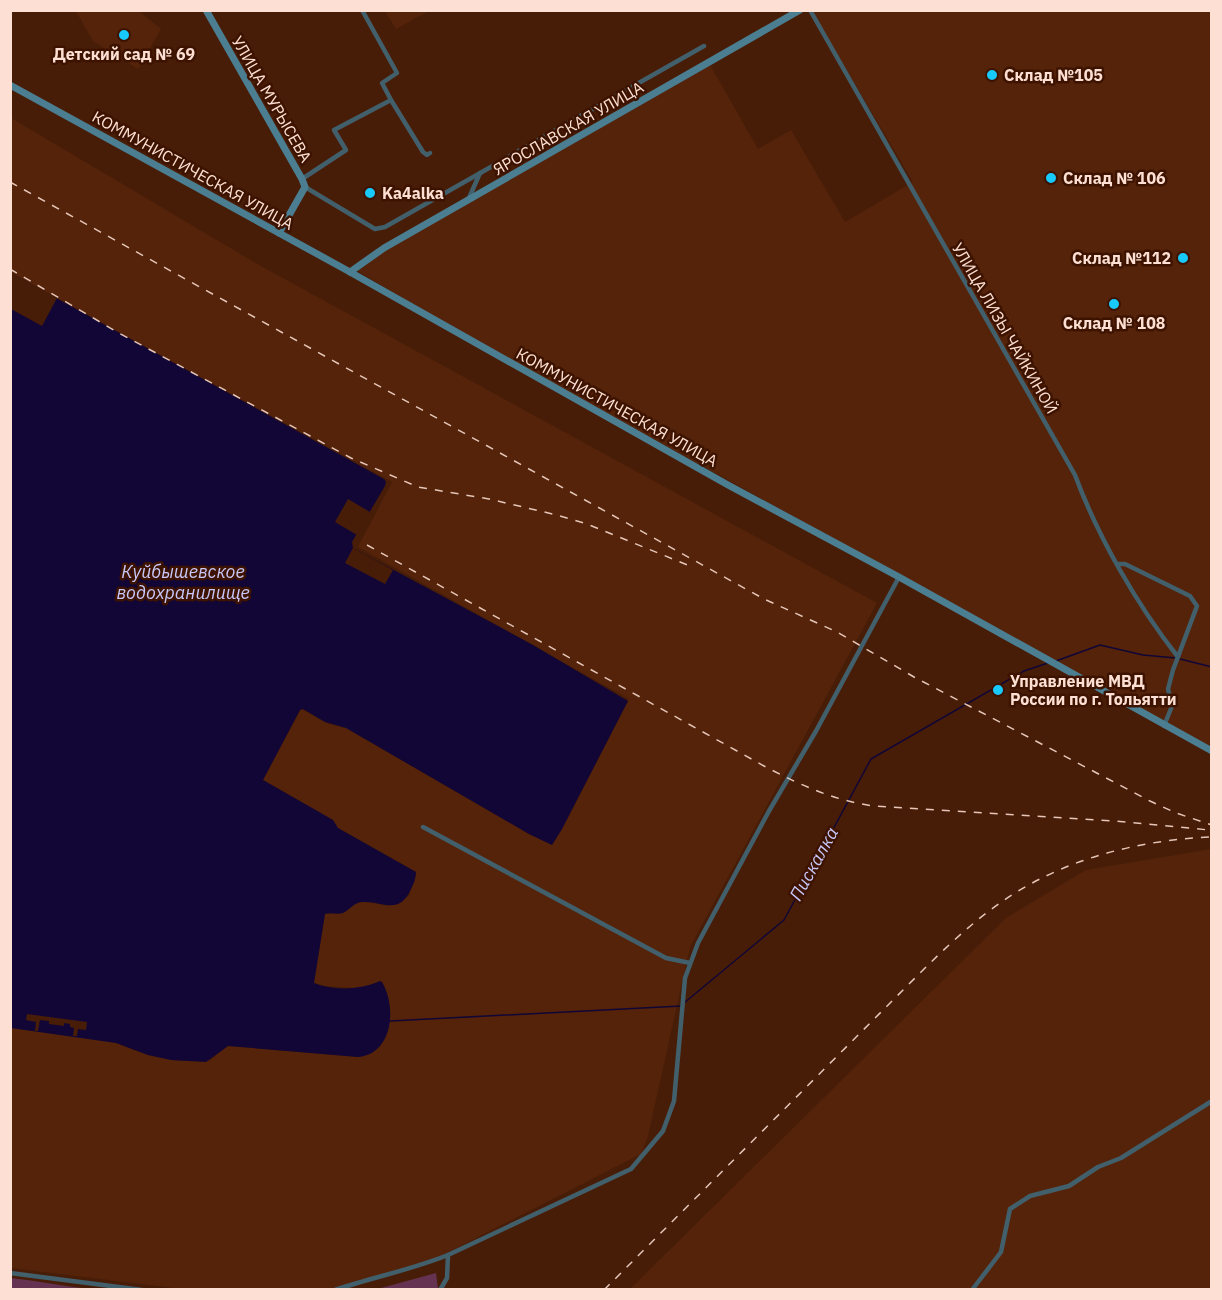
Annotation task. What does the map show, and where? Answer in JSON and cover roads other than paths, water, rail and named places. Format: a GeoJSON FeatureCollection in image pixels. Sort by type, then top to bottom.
{"type":"FeatureCollection","features":[{"type":"Feature","properties":{"kind":"main road","name":"УЛИЦА МУРЫСЕВА"},"geometry":{"type":"LineString","coordinates":[[206,10],[302,179],[304,187],[279,233]]}},
{"type":"Feature","properties":{"kind":"main road","name":"ЯРОСЛАВСКАЯ УЛИЦА"},"geometry":{"type":"LineString","coordinates":[[350,272],[384,248],[800,10]]}},
{"type":"Feature","properties":{"kind":"main road","name":"КОММУНИСТИЧЕСКАЯ УЛИЦА"},"geometry":{"type":"LineString","coordinates":[[10,85],[350,272],[728,485],[1212,751]]}},
{"type":"Feature","properties":{"kind":"street"},"geometry":{"type":"LineString","coordinates":[[362,10],[396,73],[382,83],[423,152],[430,153]]}},
{"type":"Feature","properties":{"kind":"street","name":"УЛИЦА ЛИЗЫ ЧАЙКИНОЙ"},"geometry":{"type":"LineString","coordinates":[[810,10],[1075,475],[1096,528],[1162,637],[1178,657]]}},
{"type":"Feature","properties":{"kind":"street"},"geometry":{"type":"LineString","coordinates":[[304,187],[375,229],[385,227],[704,46]]}},
{"type":"Feature","properties":{"kind":"street"},"geometry":{"type":"LineString","coordinates":[[302,179],[346,150],[334,130],[391,100]]}},
{"type":"Feature","properties":{"kind":"street"},"geometry":{"type":"LineString","coordinates":[[468,200],[480,173]]}},
{"type":"Feature","properties":{"kind":"street"},"geometry":{"type":"LineString","coordinates":[[1117,564],[1125,564],[1190,596],[1197,606],[1168,689],[1172,706],[1164,726]]}},
{"type":"Feature","properties":{"kind":"street"},"geometry":{"type":"LineString","coordinates":[[335,1290],[366,1279],[422,1266],[448,1255],[631,1169],[650,1148],[663,1131],[674,1101],[685,978],[690,963],[753,841],[816,731],[898,577]]}},
{"type":"Feature","properties":{"kind":"street"},"geometry":{"type":"LineString","coordinates":[[423,828],[666,958],[690,963]]}},
{"type":"Feature","properties":{"kind":"street"},"geometry":{"type":"LineString","coordinates":[[972,1290],[1001,1252],[1010,1209],[1030,1196],[1069,1186],[1098,1167],[1121,1158],[1212,1101]]}},
{"type":"Feature","properties":{"kind":"street"},"geometry":{"type":"LineString","coordinates":[[440,1290],[447,1278],[448,1255]]}},
{"type":"Feature","properties":{"kind":"street"},"geometry":{"type":"LineString","coordinates":[[10,1273],[142,1290]]}},
{"type":"Feature","properties":{"kind":"water","name":"Куйбышевское водохранилище"},"geometry":{"type":"Polygon","coordinates":[[[11,273],[384,479],[385,486],[352,542],[353,548],[533,645],[628,701],[552,845],[346,728],[325,722],[303,709],[300,710],[263,780],[333,820],[338,828],[416,872],[412,887],[406,897],[396,905],[360,902],[343,913],[325,914],[314,983],[347,988],[380,981],[387,992],[390,1004],[389,1028],[379,1048],[370,1054],[358,1057],[228,1046],[206,1062],[171,1060],[148,1055],[116,1043],[11,1028],[11,273]]]}},
{"type":"Feature","properties":{"kind":"waterway","name":"Пискалка"},"geometry":{"type":"LineString","coordinates":[[1056,661],[1100,645],[1143,655],[1176,658]]}},
{"type":"Feature","properties":{"kind":"waterway","name":"Пискалка"},"geometry":{"type":"LineString","coordinates":[[1180,659],[1212,667]]}},
{"type":"Feature","properties":{"kind":"waterway","name":"Пискалка"},"geometry":{"type":"LineString","coordinates":[[684,1003],[784,920],[871,759],[1024,671],[1048,663]]}},
{"type":"Feature","properties":{"kind":"waterway","name":"Пискалка"},"geometry":{"type":"LineString","coordinates":[[390,1021],[681,1006]]}},
{"type":"Feature","properties":{"kind":"railway"},"geometry":{"type":"LineString","coordinates":[[10,182],[764,599],[837,632],[914,677],[1150,801],[1176,813],[1212,825]]}},
{"type":"Feature","properties":{"kind":"railway"},"geometry":{"type":"LineString","coordinates":[[10,269],[117,332],[351,458],[418,487],[489,499],[587,524],[690,566]]}},
{"type":"Feature","properties":{"kind":"railway"},"geometry":{"type":"LineString","coordinates":[[367,545],[764,766],[830,796],[873,806],[1115,821],[1209,830]]}},
{"type":"Feature","properties":{"kind":"railway"},"geometry":{"type":"LineString","coordinates":[[604,1290],[957,937],[989,911],[1039,879],[1093,857],[1150,843],[1209,837]]}},
{"type":"Feature","properties":{"kind":"place","name":"Детский сад № 69"},"geometry":{"type":"Point","coordinates":[124,35]}},
{"type":"Feature","properties":{"kind":"place","name":"Склад №105"},"geometry":{"type":"Point","coordinates":[992,75]}},
{"type":"Feature","properties":{"kind":"place","name":"Склад № 106"},"geometry":{"type":"Point","coordinates":[1051,178]}},
{"type":"Feature","properties":{"kind":"place","name":"Ka4alka"},"geometry":{"type":"Point","coordinates":[370,193]}},
{"type":"Feature","properties":{"kind":"place","name":"Склад №112"},"geometry":{"type":"Point","coordinates":[1183,258]}},
{"type":"Feature","properties":{"kind":"place","name":"Склад № 108"},"geometry":{"type":"Point","coordinates":[1114,304]}},
{"type":"Feature","properties":{"kind":"place","name":"Управление МВД России по г. Тольятти"},"geometry":{"type":"Point","coordinates":[998,690]}}]}
